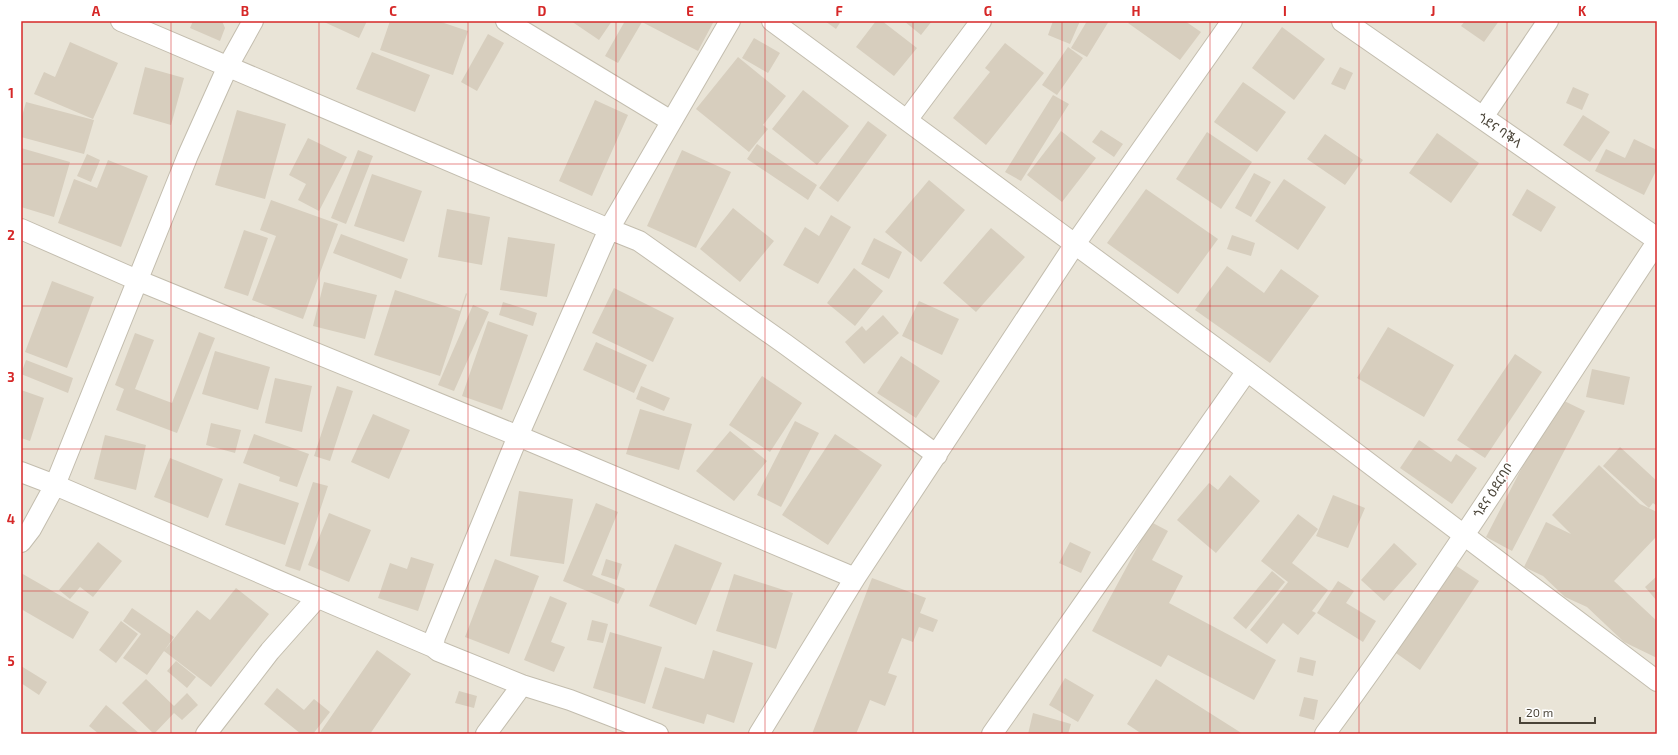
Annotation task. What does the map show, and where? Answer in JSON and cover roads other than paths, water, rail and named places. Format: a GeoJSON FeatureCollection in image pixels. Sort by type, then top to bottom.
{"type":"FeatureCollection","features":[{"type":"Feature","properties":{"kind":"street"},"geometry":{"type":"LineString","coordinates":[[121,21],[639,241],[785,344],[937,455]]}},
{"type":"Feature","properties":{"kind":"street"},"geometry":{"type":"LineString","coordinates":[[21,542],[31,529],[55,485],[188,155],[228,66],[252,21]]}},
{"type":"Feature","properties":{"kind":"street"},"geometry":{"type":"LineString","coordinates":[[506,21],[671,120]]}},
{"type":"Feature","properties":{"kind":"street"},"geometry":{"type":"LineString","coordinates":[[433,647],[435,637],[518,436],[609,229],[671,120],[730,21]]}},
{"type":"Feature","properties":{"kind":"street"},"geometry":{"type":"LineString","coordinates":[[772,21],[1247,371],[1657,681]]}},
{"type":"Feature","properties":{"kind":"street"},"geometry":{"type":"LineString","coordinates":[[908,120],[981,21]]}},
{"type":"Feature","properties":{"kind":"street"},"geometry":{"type":"LineString","coordinates":[[759,734],[855,578],[1075,244],[1232,21]]}},
{"type":"Feature","properties":{"kind":"street"},"geometry":{"type":"LineString","coordinates":[[1482,117],[1548,21]]}},
{"type":"Feature","properties":{"kind":"street","name":"ጎደና ባቕላ"},"geometry":{"type":"LineString","coordinates":[[1345,22],[1657,239]]}},
{"type":"Feature","properties":{"kind":"street"},"geometry":{"type":"LineString","coordinates":[[21,229],[137,280],[518,436],[855,578]]}},
{"type":"Feature","properties":{"kind":"street","name":"ጎደና ዕደርባቦ"},"geometry":{"type":"LineString","coordinates":[[1325,734],[1376,664],[1464,534],[1657,242]]}},
{"type":"Feature","properties":{"kind":"street"},"geometry":{"type":"LineString","coordinates":[[992,734],[1247,371]]}},
{"type":"Feature","properties":{"kind":"street"},"geometry":{"type":"LineString","coordinates":[[21,472],[55,485],[433,647],[438,651],[522,685],[570,700],[658,734]]}},
{"type":"Feature","properties":{"kind":"street"},"geometry":{"type":"LineString","coordinates":[[206,734],[270,651],[317,598]]}},
{"type":"Feature","properties":{"kind":"street"},"geometry":{"type":"LineString","coordinates":[[486,734],[522,685]]}}]}
